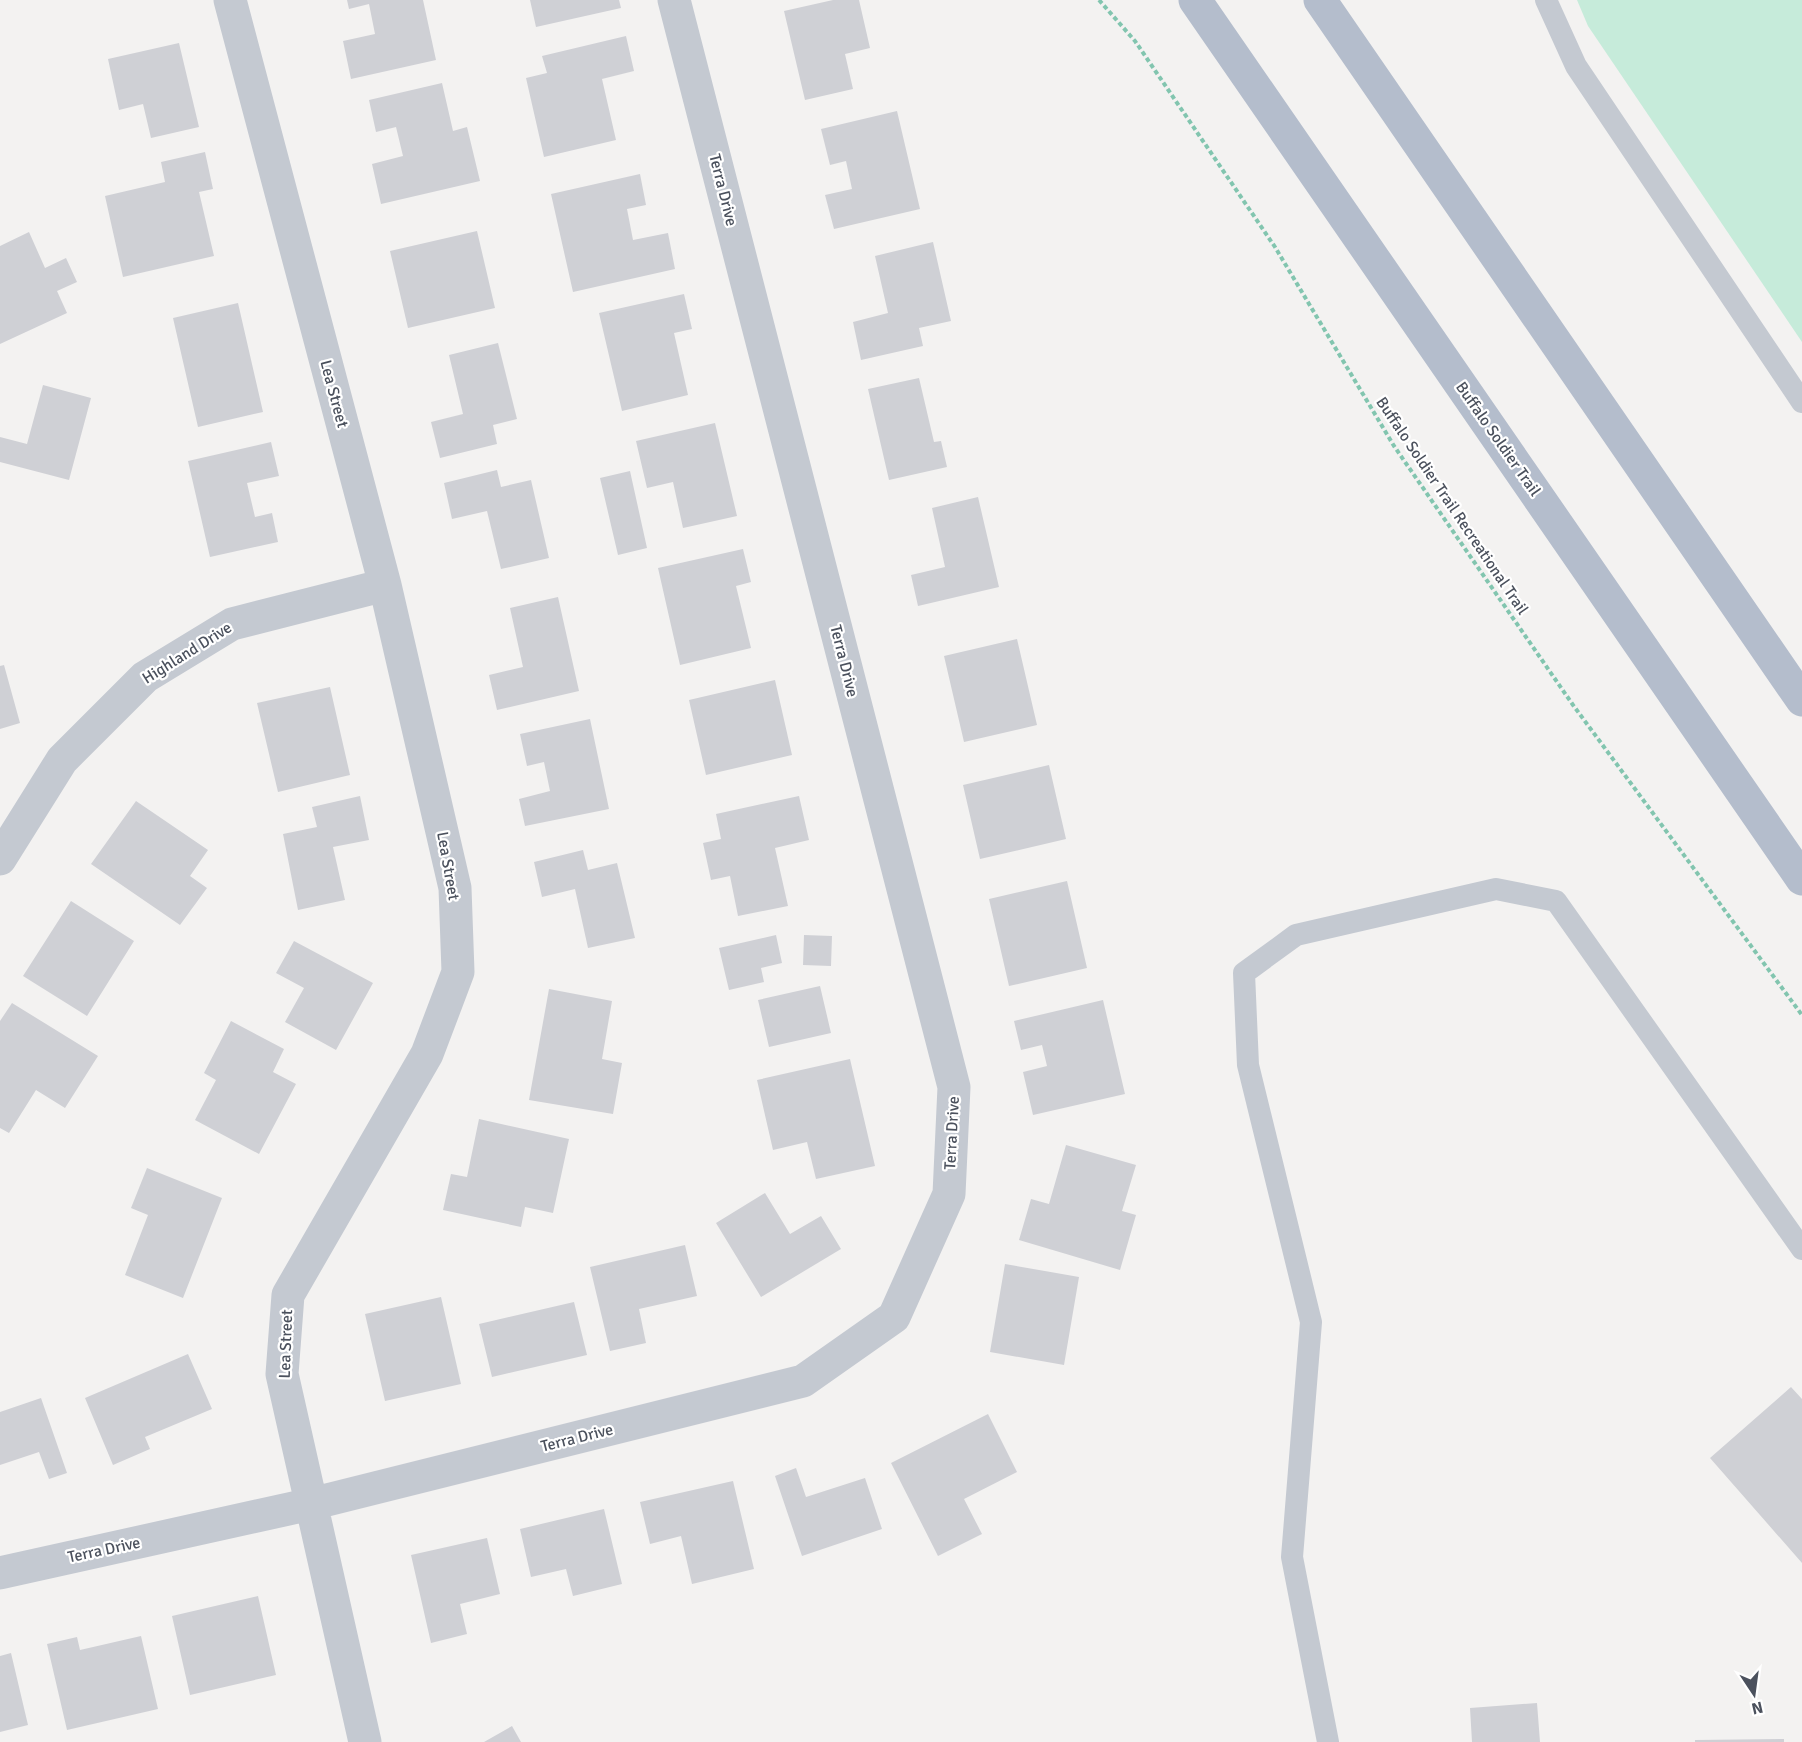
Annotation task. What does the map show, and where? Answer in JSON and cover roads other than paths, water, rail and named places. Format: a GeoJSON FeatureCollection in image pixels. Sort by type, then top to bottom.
{"type":"FeatureCollection","features":[{"type":"Feature","properties":{"kind":"main road","name":"Buffalo Soldier Trail"},"geometry":{"type":"LineString","coordinates":[[1195,0],[1802,879]]}},
{"type":"Feature","properties":{"kind":"main road"},"geometry":{"type":"LineString","coordinates":[[1320,0],[1802,700]]}},
{"type":"Feature","properties":{"kind":"street","name":"Lea Street"},"geometry":{"type":"LineString","coordinates":[[230,0],[385,585],[455,888],[458,972],[427,1054],[288,1295],[282,1374],[365,1742]]}},
{"type":"Feature","properties":{"kind":"street","name":"Terra Drive"},"geometry":{"type":"LineString","coordinates":[[0,1573],[311,1504],[803,1381],[894,1317],[948,1194],[954,1087],[674,0]]}},
{"type":"Feature","properties":{"kind":"street","name":"Highland Drive"},"geometry":{"type":"LineString","coordinates":[[0,859],[62,760],[145,677],[232,624],[385,585]]}},
{"type":"Feature","properties":{"kind":"lane"},"geometry":{"type":"LineString","coordinates":[[1546,0],[1576,66],[1802,402]]}},
{"type":"Feature","properties":{"kind":"lane"},"geometry":{"type":"LineString","coordinates":[[1328,1742],[1292,1557],[1311,1322],[1248,1065],[1244,973],[1296,935],[1496,889],[1556,901],[1802,1249]]}}]}
